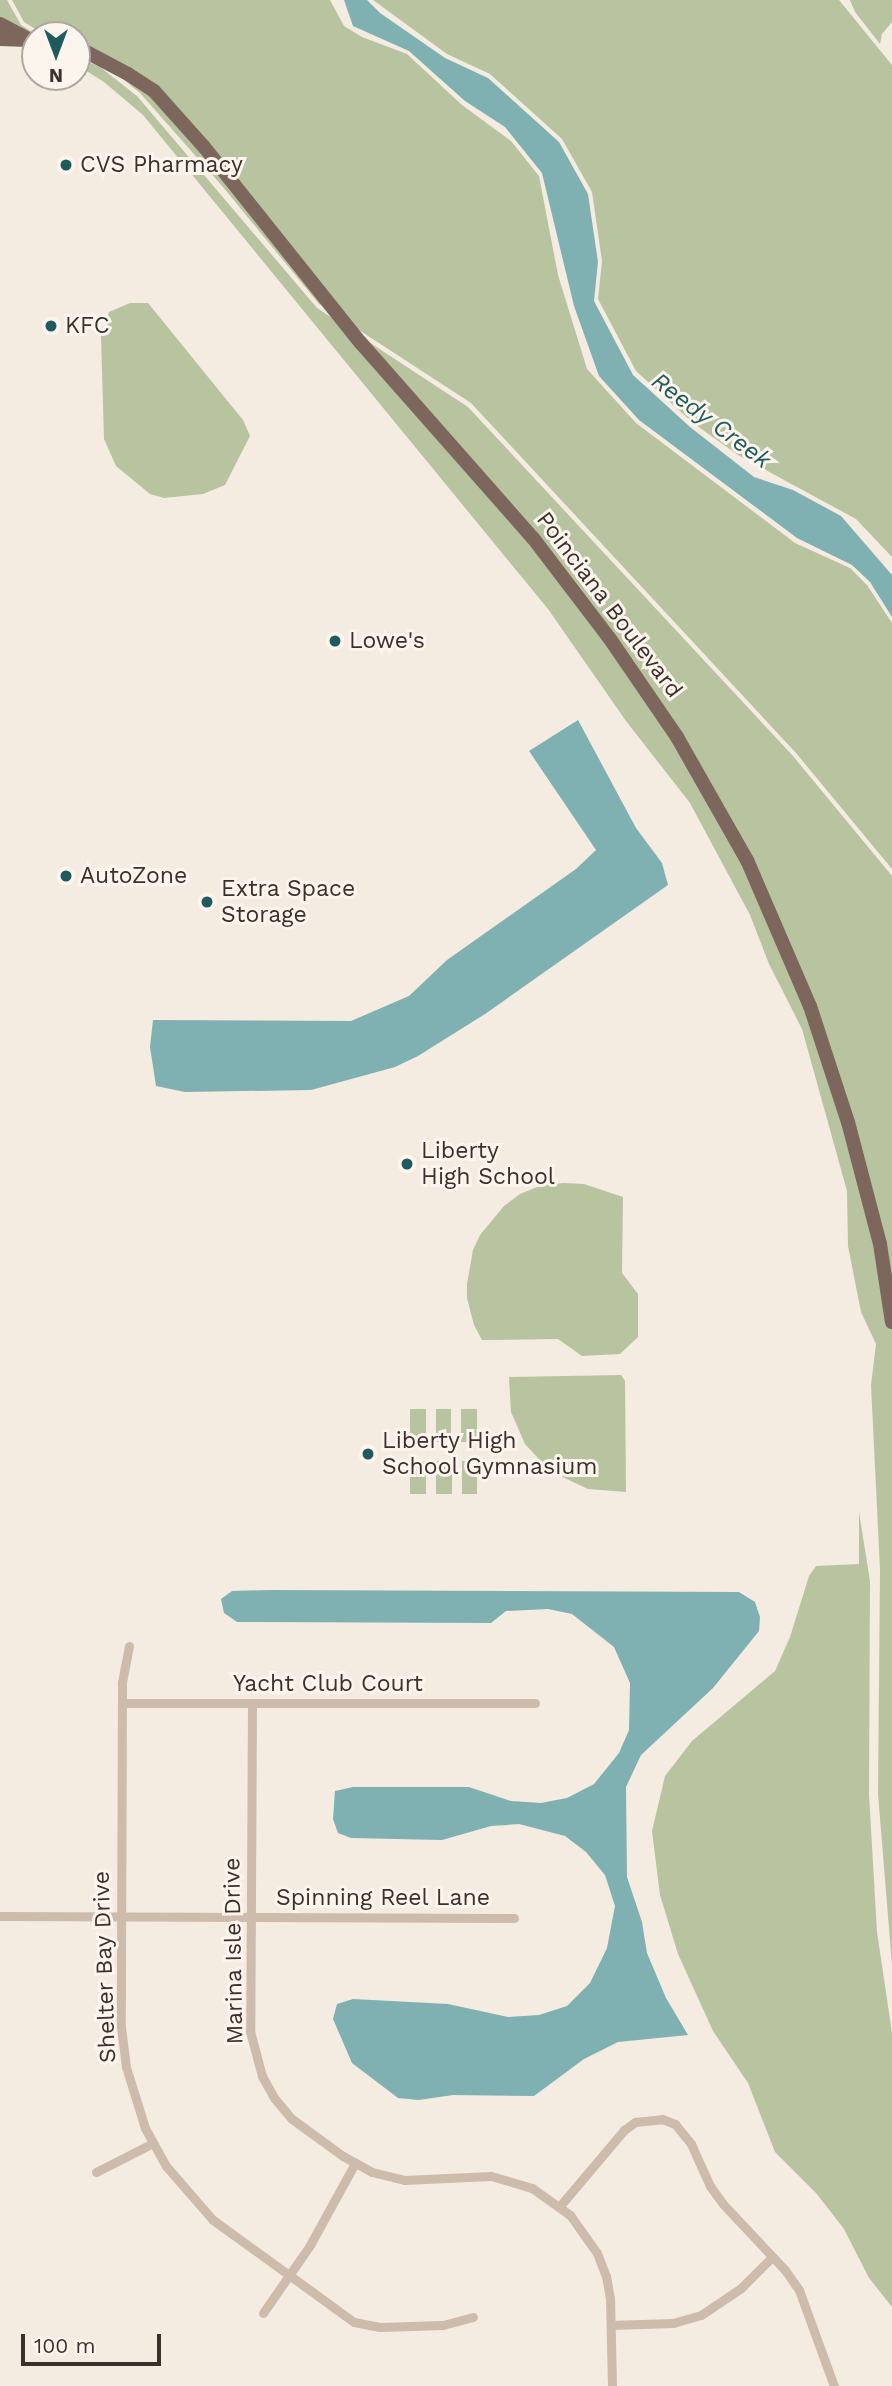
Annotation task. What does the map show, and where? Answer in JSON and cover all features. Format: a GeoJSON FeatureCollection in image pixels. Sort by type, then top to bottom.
{"type":"FeatureCollection","features":[{"type":"Feature","properties":{"kind":"main road"},"geometry":{"type":"LineString","coordinates":[[0,24],[21,34]]}},
{"type":"Feature","properties":{"kind":"main road"},"geometry":{"type":"LineString","coordinates":[[0,39],[21,40]]}},
{"type":"Feature","properties":{"kind":"main road","name":"Poinciana Boulevard"},"geometry":{"type":"LineString","coordinates":[[91,54],[128,74],[154,92],[205,148],[360,342],[533,538],[610,639],[677,737],[747,860],[810,1006],[848,1122],[880,1244],[892,1322]]}},
{"type":"Feature","properties":{"kind":"street","name":"Shelter Bay Drive"},"geometry":{"type":"LineString","coordinates":[[129,1646],[122,1683],[121,2027],[125,2067],[153,2143],[185,2192],[212,2220],[354,2322],[365,2325],[443,2325],[473,2317]]}},
{"type":"Feature","properties":{"kind":"street","name":"Yacht Club Court"},"geometry":{"type":"LineString","coordinates":[[122,1703],[535,1703]]}},
{"type":"Feature","properties":{"kind":"street","name":"Marina Isle Drive"},"geometry":{"type":"LineString","coordinates":[[252,1703],[250,2031],[262,2076],[275,2099],[292,2119],[372,2172],[404,2180],[491,2176],[531,2188],[570,2215],[597,2253],[610,2298],[612,2386]]}},
{"type":"Feature","properties":{"kind":"street","name":"Spinning Reel Lane"},"geometry":{"type":"LineString","coordinates":[[0,1916],[514,1918]]}},
{"type":"Feature","properties":{"kind":"street"},"geometry":{"type":"LineString","coordinates":[[559,2207],[624,2130],[635,2122],[662,2119],[684,2133],[710,2186],[799,2290],[834,2386]]}},
{"type":"Feature","properties":{"kind":"street"},"geometry":{"type":"LineString","coordinates":[[96,2172],[153,2143]]}},
{"type":"Feature","properties":{"kind":"street"},"geometry":{"type":"LineString","coordinates":[[263,2314],[310,2245],[355,2163]]}},
{"type":"Feature","properties":{"kind":"street"},"geometry":{"type":"LineString","coordinates":[[611,2325],[673,2323],[701,2315],[741,2288],[772,2257]]}},
{"type":"Feature","properties":{"kind":"green space"},"geometry":{"type":"Polygon","coordinates":[[[0,0],[7,0],[21,25],[21,43],[20,43],[0,20],[0,0]]]}},
{"type":"Feature","properties":{"kind":"green space"},"geometry":{"type":"Polygon","coordinates":[[[12,0],[330,0],[344,26],[362,37],[407,54],[462,105],[511,141],[539,176],[558,275],[587,369],[636,423],[795,543],[850,568],[867,585],[892,623],[892,869],[796,753],[471,403],[319,304],[223,187],[140,93],[102,62],[91,58],[91,21],[23,21],[12,0]]]}},
{"type":"Feature","properties":{"kind":"green space"},"geometry":{"type":"Polygon","coordinates":[[[373,0],[839,0],[892,65],[892,557],[856,519],[738,455],[693,423],[636,371],[598,299],[602,261],[592,192],[562,139],[490,74],[447,54],[373,0]]]}},
{"type":"Feature","properties":{"kind":"green space"},"geometry":{"type":"Polygon","coordinates":[[[850,0],[892,0],[892,22],[882,34],[880,44],[855,12],[850,0]]]}},
{"type":"Feature","properties":{"kind":"green space"},"geometry":{"type":"Polygon","coordinates":[[[91,63],[137,96],[317,308],[468,407],[793,756],[892,876],[892,1965],[878,1794],[880,1569],[871,1385],[876,1344],[861,1312],[848,1246],[847,1191],[802,1029],[769,964],[750,915],[690,803],[626,721],[548,609],[143,115],[91,74],[91,63]]]}},
{"type":"Feature","properties":{"kind":"green space"},"geometry":{"type":"Polygon","coordinates":[[[130,303],[148,303],[243,420],[250,436],[225,485],[203,494],[164,498],[150,494],[116,466],[104,439],[101,335],[109,312],[130,303]]]}},
{"type":"Feature","properties":{"kind":"green space"},"geometry":{"type":"Polygon","coordinates":[[[584,1184],[623,1197],[622,1273],[638,1294],[638,1337],[620,1354],[582,1356],[558,1339],[482,1340],[474,1325],[467,1298],[467,1284],[473,1250],[480,1235],[504,1206],[520,1194],[542,1185],[584,1184]]]}},
{"type":"Feature","properties":{"kind":"green space"},"geometry":{"type":"Polygon","coordinates":[[[621,1375],[625,1381],[626,1492],[588,1489],[550,1471],[525,1444],[511,1412],[509,1377],[621,1375]]]}},
{"type":"Feature","properties":{"kind":"green space"},"geometry":{"type":"Polygon","coordinates":[[[410,1409],[426,1409],[426,1442],[410,1442],[410,1409]]]}},
{"type":"Feature","properties":{"kind":"green space"},"geometry":{"type":"Polygon","coordinates":[[[436,1409],[451,1409],[451,1442],[436,1442],[436,1409]]]}},
{"type":"Feature","properties":{"kind":"green space"},"geometry":{"type":"Polygon","coordinates":[[[461,1409],[477,1409],[477,1442],[461,1442],[461,1409]]]}},
{"type":"Feature","properties":{"kind":"green space"},"geometry":{"type":"Polygon","coordinates":[[[410,1461],[426,1461],[426,1494],[410,1494],[410,1461]]]}},
{"type":"Feature","properties":{"kind":"green space"},"geometry":{"type":"Polygon","coordinates":[[[436,1461],[452,1461],[452,1494],[436,1494],[436,1461]]]}},
{"type":"Feature","properties":{"kind":"green space"},"geometry":{"type":"Polygon","coordinates":[[[462,1461],[477,1461],[477,1494],[462,1494],[462,1461]]]}},
{"type":"Feature","properties":{"kind":"green space"},"geometry":{"type":"Polygon","coordinates":[[[859,1512],[870,1581],[869,1794],[877,1932],[892,2033],[892,2307],[869,2278],[844,2229],[816,2193],[775,2152],[748,2083],[713,2031],[678,1954],[660,1895],[652,1831],[665,1776],[692,1741],[775,1671],[790,1637],[809,1576],[816,1566],[859,1564],[859,1512]]]}},
{"type":"Feature","properties":{"kind":"water"},"geometry":{"type":"Polygon","coordinates":[[[344,0],[367,0],[380,13],[445,58],[488,78],[559,142],[588,194],[598,262],[594,301],[633,375],[690,427],[754,477],[793,490],[841,516],[892,575],[892,617],[870,582],[852,565],[797,538],[639,420],[599,376],[574,306],[542,173],[505,127],[465,101],[409,51],[353,26],[344,0]]]}},
{"type":"Feature","properties":{"kind":"water"},"geometry":{"type":"Polygon","coordinates":[[[578,720],[636,828],[662,863],[668,885],[485,1014],[418,1056],[395,1067],[311,1090],[185,1092],[156,1086],[150,1047],[153,1020],[351,1021],[409,996],[447,960],[576,869],[596,850],[529,751],[578,720]]]}},
{"type":"Feature","properties":{"kind":"water"},"geometry":{"type":"Polygon","coordinates":[[[232,1591],[739,1592],[755,1602],[760,1617],[759,1631],[713,1688],[641,1755],[626,1787],[627,1877],[642,1922],[647,1953],[666,1998],[688,2035],[618,2042],[584,2059],[534,2096],[453,2095],[419,2100],[398,2098],[352,2063],[333,2019],[337,2004],[353,1999],[448,2004],[508,2017],[539,2015],[567,2006],[590,1983],[607,1948],[615,1906],[605,1875],[586,1852],[565,1836],[519,1824],[491,1826],[442,1840],[351,1838],[338,1833],[333,1819],[335,1791],[353,1787],[469,1787],[511,1801],[541,1803],[567,1798],[594,1784],[619,1753],[629,1730],[630,1683],[614,1647],[572,1614],[548,1609],[506,1611],[491,1623],[237,1622],[224,1613],[221,1599],[232,1591]]]}},
{"type":"Feature","properties":{"kind":"place","name":"CVS Pharmacy"},"geometry":{"type":"Point","coordinates":[66,165]}},
{"type":"Feature","properties":{"kind":"place","name":"KFC"},"geometry":{"type":"Point","coordinates":[51,326]}},
{"type":"Feature","properties":{"kind":"place","name":"Lowe's"},"geometry":{"type":"Point","coordinates":[335,641]}},
{"type":"Feature","properties":{"kind":"place","name":"AutoZone"},"geometry":{"type":"Point","coordinates":[66,876]}},
{"type":"Feature","properties":{"kind":"place","name":"Extra Space Storage"},"geometry":{"type":"Point","coordinates":[207,902]}},
{"type":"Feature","properties":{"kind":"place","name":"Liberty High School"},"geometry":{"type":"Point","coordinates":[407,1164]}},
{"type":"Feature","properties":{"kind":"place","name":"Liberty High School Gymnasium"},"geometry":{"type":"Point","coordinates":[368,1454]}},
{"type":"Feature","properties":{"kind":"water label","name":"Reedy Creek"},"geometry":{"type":"Point","coordinates":[711,421]}}]}
